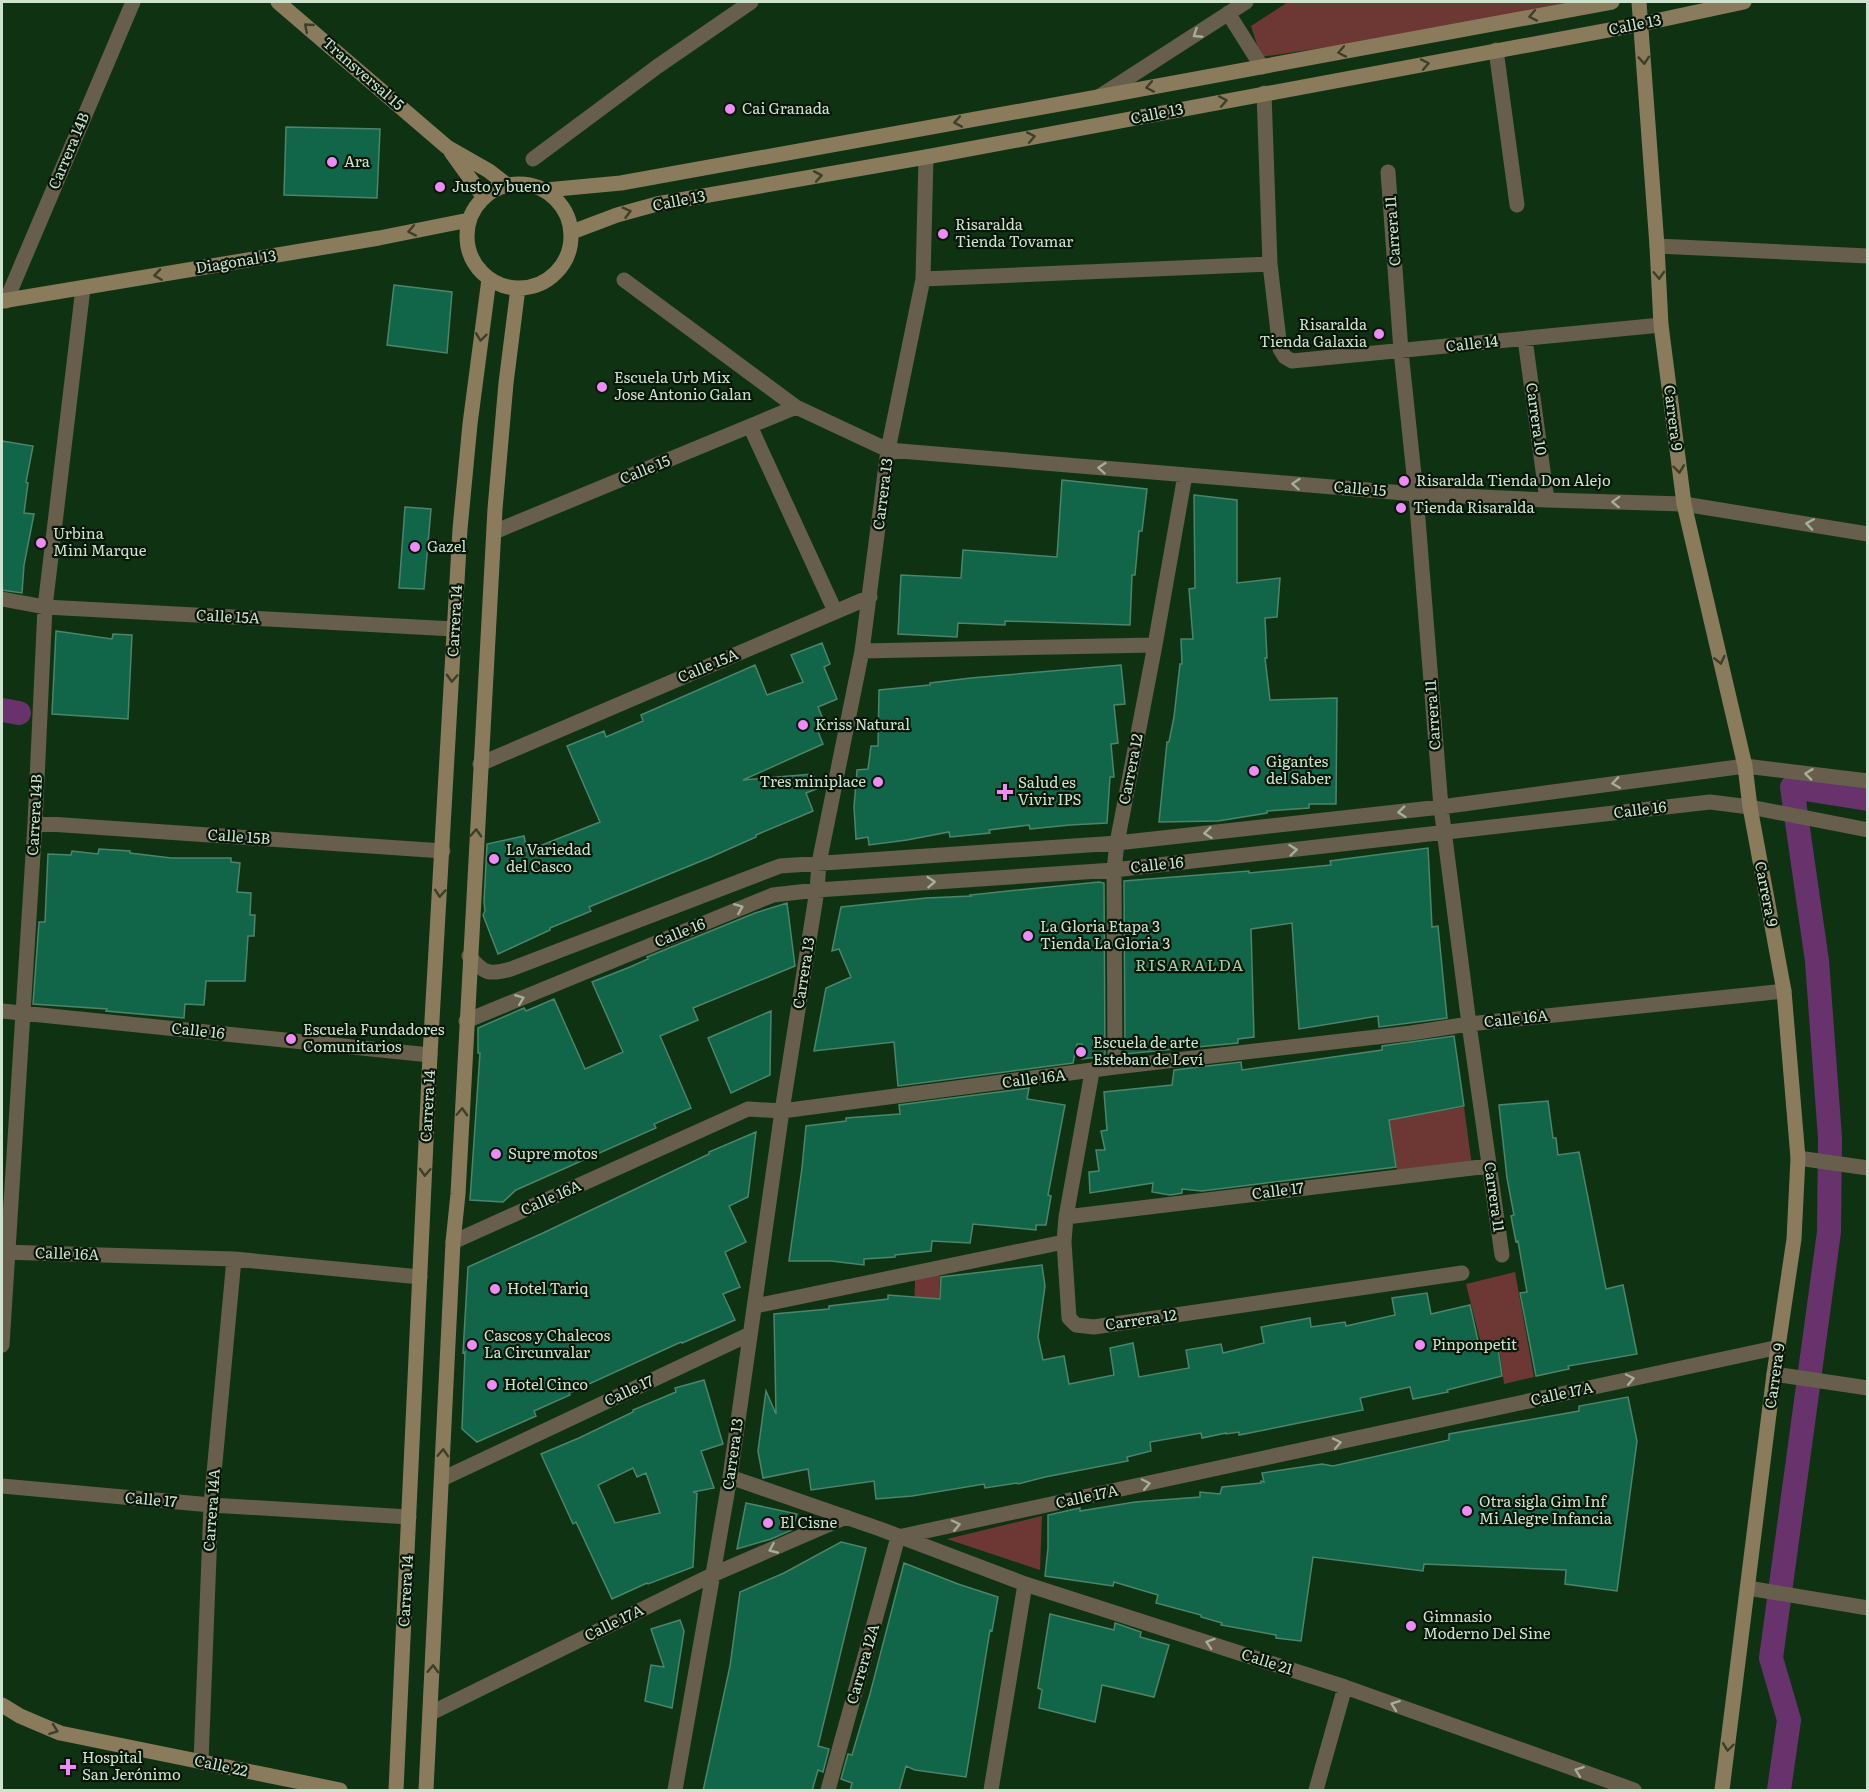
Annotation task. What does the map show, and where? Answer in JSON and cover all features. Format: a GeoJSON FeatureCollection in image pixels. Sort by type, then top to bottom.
{"type":"FeatureCollection","features":[{"type":"Feature","properties":{"kind":"main road","name":"Transversal 15"},"geometry":{"type":"LineString","coordinates":[[278,2],[447,147],[489,171],[507,185]]}},
{"type":"Feature","properties":{"kind":"main road","name":"Calle 13"},"geometry":{"type":"LineString","coordinates":[[546,190],[621,183],[1612,2]]}},
{"type":"Feature","properties":{"kind":"main road","name":"Carrera 9"},"geometry":{"type":"LineString","coordinates":[[1639,2],[1661,325],[1684,504],[1744,766],[1784,991],[1798,1158],[1794,1239],[1774,1374],[1722,1791]]}},
{"type":"Feature","properties":{"kind":"main road","name":"Calle 13"},"geometry":{"type":"LineString","coordinates":[[572,232],[617,215],[657,204],[926,157],[1641,24],[1744,2]]}},
{"type":"Feature","properties":{"kind":"main road","name":"Transversal 15"},"geometry":{"type":"LineString","coordinates":[[447,147],[484,198]]}},
{"type":"Feature","properties":{"kind":"main road"},"geometry":{"type":"LineString","coordinates":[[520,183],[546,190],[567,212],[572,232],[571,248],[566,261],[557,273],[532,287],[518,288],[498,284],[489,279],[477,267],[469,253],[467,236],[469,220],[475,208],[494,190],[507,185],[520,183]]}},
{"type":"Feature","properties":{"kind":"main road","name":"Diagonal 13"},"geometry":{"type":"LineString","coordinates":[[4,301],[379,238],[469,220]]}},
{"type":"Feature","properties":{"kind":"main road","name":"Carrera 14"},"geometry":{"type":"LineString","coordinates":[[396,1791],[430,1055],[460,529],[489,279]]}},
{"type":"Feature","properties":{"kind":"main road","name":"Carrera 14"},"geometry":{"type":"LineString","coordinates":[[426,1791],[453,1242],[458,1194],[494,532],[506,382],[518,288]]}},
{"type":"Feature","properties":{"kind":"main road","name":"Calle 22"},"geometry":{"type":"LineString","coordinates":[[2,1705],[20,1716],[60,1733],[340,1791]]}},
{"type":"Feature","properties":{"kind":"street","name":"Carrera 14B"},"geometry":{"type":"LineString","coordinates":[[4,301],[133,2]]}},
{"type":"Feature","properties":{"kind":"street"},"geometry":{"type":"LineString","coordinates":[[533,159],[658,66],[751,2]]}},
{"type":"Feature","properties":{"kind":"street"},"geometry":{"type":"LineString","coordinates":[[1098,97],[1246,2]]}},
{"type":"Feature","properties":{"kind":"street"},"geometry":{"type":"LineString","coordinates":[[1228,13],[1262,67]]}},
{"type":"Feature","properties":{"kind":"street"},"geometry":{"type":"LineString","coordinates":[[1496,50],[1517,205]]}},
{"type":"Feature","properties":{"kind":"street"},"geometry":{"type":"LineString","coordinates":[[923,279],[1270,264],[1264,93]]}},
{"type":"Feature","properties":{"kind":"street","name":"Carrera 13"},"geometry":{"type":"LineString","coordinates":[[675,1791],[730,1477],[819,864],[862,651],[888,450],[923,279],[926,157]]}},
{"type":"Feature","properties":{"kind":"street","name":"Carrera 11"},"geometry":{"type":"LineString","coordinates":[[1389,172],[1401,351],[1416,494],[1443,833],[1502,1256]]}},
{"type":"Feature","properties":{"kind":"street"},"geometry":{"type":"LineString","coordinates":[[1657,246],[1868,256]]}},
{"type":"Feature","properties":{"kind":"street","name":"Calle 14"},"geometry":{"type":"LineString","coordinates":[[1270,264],[1280,349],[1285,357],[1292,361],[1661,325]]}},
{"type":"Feature","properties":{"kind":"street"},"geometry":{"type":"LineString","coordinates":[[624,280],[796,407],[888,450]]}},
{"type":"Feature","properties":{"kind":"street","name":"Carrera 14B"},"geometry":{"type":"LineString","coordinates":[[2,1345],[4,1252],[35,823],[45,607],[83,288]]}},
{"type":"Feature","properties":{"kind":"street","name":"Carrera 10"},"geometry":{"type":"LineString","coordinates":[[1525,339],[1547,500]]}},
{"type":"Feature","properties":{"kind":"street","name":"Calle 15"},"geometry":{"type":"LineString","coordinates":[[494,532],[796,407]]}},
{"type":"Feature","properties":{"kind":"street"},"geometry":{"type":"LineString","coordinates":[[750,426],[835,611]]}},
{"type":"Feature","properties":{"kind":"street","name":"Calle 15"},"geometry":{"type":"LineString","coordinates":[[888,450],[1416,494],[1684,504],[1868,534]]}},
{"type":"Feature","properties":{"kind":"street","name":"Carrera 12"},"geometry":{"type":"LineString","coordinates":[[1115,1067],[1114,870],[1117,843],[1185,475]]}},
{"type":"Feature","properties":{"kind":"street","name":"Calle 15A"},"geometry":{"type":"LineString","coordinates":[[480,764],[870,597]]}},
{"type":"Feature","properties":{"kind":"street","name":"Calle 15A"},"geometry":{"type":"LineString","coordinates":[[2,599],[45,607],[454,629]]}},
{"type":"Feature","properties":{"kind":"street"},"geometry":{"type":"LineString","coordinates":[[862,651],[1155,645]]}},
{"type":"Feature","properties":{"kind":"street","name":"Calle 16"},"geometry":{"type":"LineString","coordinates":[[470,956],[480,968],[487,971],[495,973],[511,969],[780,866],[1117,843],[1441,807],[1744,766],[1868,781]]}},
{"type":"Feature","properties":{"kind":"street","name":"Calle 16"},"geometry":{"type":"LineString","coordinates":[[466,1021],[773,895],[1114,870],[1710,802],[1750,807],[1868,830]]}},
{"type":"Feature","properties":{"kind":"street","name":"Calle 15B"},"geometry":{"type":"LineString","coordinates":[[35,823],[443,851]]}},
{"type":"Feature","properties":{"kind":"street","name":"Calle 16A"},"geometry":{"type":"LineString","coordinates":[[453,1242],[748,1109],[782,1111],[1092,1072],[1115,1067],[1411,1033],[1469,1024],[1784,991]]}},
{"type":"Feature","properties":{"kind":"street","name":"Calle 16"},"geometry":{"type":"LineString","coordinates":[[2,1011],[430,1055]]}},
{"type":"Feature","properties":{"kind":"street","name":"Carrera 12"},"geometry":{"type":"LineString","coordinates":[[1092,1072],[1066,1216],[1064,1242],[1069,1318],[1076,1325],[1094,1327],[1462,1273]]}},
{"type":"Feature","properties":{"kind":"street"},"geometry":{"type":"LineString","coordinates":[[1798,1158],[1868,1168]]}},
{"type":"Feature","properties":{"kind":"street","name":"Calle 17"},"geometry":{"type":"LineString","coordinates":[[1066,1216],[1490,1166]]}},
{"type":"Feature","properties":{"kind":"street"},"geometry":{"type":"LineString","coordinates":[[755,1306],[1064,1242]]}},
{"type":"Feature","properties":{"kind":"street","name":"Calle 16A"},"geometry":{"type":"LineString","coordinates":[[4,1252],[234,1259],[420,1277]]}},
{"type":"Feature","properties":{"kind":"street","name":"Carrera 14A"},"geometry":{"type":"LineString","coordinates":[[201,1762],[211,1505],[234,1259]]}},
{"type":"Feature","properties":{"kind":"street","name":"Calle 17"},"geometry":{"type":"LineString","coordinates":[[442,1479],[750,1334]]}},
{"type":"Feature","properties":{"kind":"street","name":"Calle 17A"},"geometry":{"type":"LineString","coordinates":[[898,1537],[1779,1347]]}},
{"type":"Feature","properties":{"kind":"street"},"geometry":{"type":"LineString","coordinates":[[1774,1374],[1868,1388]]}},
{"type":"Feature","properties":{"kind":"street"},"geometry":{"type":"LineString","coordinates":[[730,1477],[898,1537]]}},
{"type":"Feature","properties":{"kind":"street","name":"Calle 17"},"geometry":{"type":"LineString","coordinates":[[2,1486],[211,1505],[409,1517]]}},
{"type":"Feature","properties":{"kind":"street","name":"Calle 17A"},"geometry":{"type":"LineString","coordinates":[[431,1713],[712,1575],[846,1517]]}},
{"type":"Feature","properties":{"kind":"street","name":"Calle 21"},"geometry":{"type":"LineString","coordinates":[[898,1537],[1025,1584],[1346,1687],[1634,1791]]}},
{"type":"Feature","properties":{"kind":"street","name":"Carrera 12A"},"geometry":{"type":"LineString","coordinates":[[828,1791],[898,1537]]}},
{"type":"Feature","properties":{"kind":"street"},"geometry":{"type":"LineString","coordinates":[[991,1791],[1025,1584]]}},
{"type":"Feature","properties":{"kind":"street"},"geometry":{"type":"LineString","coordinates":[[1748,1588],[1868,1608]]}},
{"type":"Feature","properties":{"kind":"street"},"geometry":{"type":"LineString","coordinates":[[1316,1791],[1346,1687]]}},
{"type":"Feature","properties":{"kind":"shaded area"},"geometry":{"type":"Polygon","coordinates":[[[1288,2],[1600,2],[1509,20],[1261,57],[1251,26],[1288,2]]]}},
{"type":"Feature","properties":{"kind":"shaded area"},"geometry":{"type":"Polygon","coordinates":[[[1464,1107],[1472,1166],[1398,1176],[1389,1119],[1464,1107]]]}},
{"type":"Feature","properties":{"kind":"shaded area"},"geometry":{"type":"Polygon","coordinates":[[[1515,1272],[1534,1377],[1504,1384],[1499,1346],[1482,1348],[1466,1284],[1515,1272]]]}},
{"type":"Feature","properties":{"kind":"shaded area"},"geometry":{"type":"Polygon","coordinates":[[[940,1275],[937,1379],[912,1383],[915,1280],[940,1275]]]}},
{"type":"Feature","properties":{"kind":"shaded area"},"geometry":{"type":"Polygon","coordinates":[[[1042,1516],[1040,1570],[947,1539],[1042,1516]]]}},
{"type":"Feature","properties":{"kind":"building","name":"Ara"},"geometry":{"type":"Polygon","coordinates":[[[286,127],[380,129],[377,198],[284,195],[286,127]]]}},
{"type":"Feature","properties":{"kind":"building"},"geometry":{"type":"Polygon","coordinates":[[[394,285],[452,292],[447,353],[387,345],[394,285]]]}},
{"type":"Feature","properties":{"kind":"building"},"geometry":{"type":"Polygon","coordinates":[[[2,441],[33,446],[26,482],[28,483],[24,513],[34,514],[24,565],[22,593],[2,590],[2,441]]]}},
{"type":"Feature","properties":{"kind":"building"},"geometry":{"type":"Polygon","coordinates":[[[1062,480],[1147,489],[1142,531],[1139,531],[1135,575],[1132,575],[1130,625],[1005,621],[1005,625],[958,623],[957,637],[898,634],[901,575],[961,578],[963,550],[1057,557],[1062,480]]]}},
{"type":"Feature","properties":{"kind":"building"},"geometry":{"type":"Polygon","coordinates":[[[1194,495],[1237,500],[1237,583],[1280,578],[1277,617],[1265,618],[1267,658],[1265,658],[1270,700],[1337,698],[1336,804],[1309,804],[1309,808],[1267,811],[1267,813],[1218,821],[1159,822],[1167,742],[1169,742],[1174,717],[1180,664],[1182,664],[1181,639],[1193,639],[1189,589],[1195,588],[1194,495]]]}},
{"type":"Feature","properties":{"kind":"building","name":"Gazel"},"geometry":{"type":"Polygon","coordinates":[[[405,507],[431,509],[424,589],[399,588],[405,507]]]}},
{"type":"Feature","properties":{"kind":"building"},"geometry":{"type":"Polygon","coordinates":[[[56,631],[112,639],[113,634],[132,635],[128,719],[52,714],[56,631]]]}},
{"type":"Feature","properties":{"kind":"building"},"geometry":{"type":"Polygon","coordinates":[[[822,643],[830,664],[824,667],[837,699],[818,707],[826,726],[817,729],[823,744],[743,780],[813,774],[819,788],[806,793],[813,811],[711,857],[589,907],[591,911],[498,954],[483,915],[487,844],[524,836],[527,851],[600,822],[567,746],[604,731],[606,737],[643,721],[641,715],[755,665],[767,695],[803,682],[791,655],[822,643]]]}},
{"type":"Feature","properties":{"kind":"building"},"geometry":{"type":"Polygon","coordinates":[[[1121,665],[1125,704],[1114,705],[1118,743],[1111,744],[1114,777],[1110,777],[1107,823],[1030,829],[1029,825],[989,830],[990,833],[950,837],[949,832],[869,845],[868,837],[856,839],[854,807],[857,770],[868,769],[871,746],[878,746],[879,690],[971,678],[1121,665]]]}},
{"type":"Feature","properties":{"kind":"building"},"geometry":{"type":"Polygon","coordinates":[[[1428,848],[1432,927],[1438,926],[1447,1018],[1379,1027],[1378,1016],[1299,1029],[1292,923],[1251,929],[1254,1037],[1238,1039],[1238,1043],[1125,1054],[1124,881],[1331,865],[1330,861],[1428,848]]]}},
{"type":"Feature","properties":{"kind":"building"},"geometry":{"type":"Polygon","coordinates":[[[99,849],[130,851],[130,853],[171,858],[231,858],[231,862],[240,863],[237,892],[251,893],[250,915],[255,915],[254,936],[248,936],[245,981],[206,981],[204,1005],[185,1004],[184,1018],[106,1011],[107,1009],[33,1004],[39,922],[45,922],[48,854],[71,855],[72,851],[98,854],[99,849]]]}},
{"type":"Feature","properties":{"kind":"building"},"geometry":{"type":"Polygon","coordinates":[[[1104,883],[1105,1056],[1082,1059],[1082,1044],[1077,1044],[1073,1063],[898,1086],[894,1042],[814,1051],[826,988],[851,977],[839,949],[832,951],[841,907],[1104,883]]]}},
{"type":"Feature","properties":{"kind":"building"},"geometry":{"type":"Polygon","coordinates":[[[787,903],[795,966],[693,1008],[698,1020],[660,1036],[691,1108],[654,1124],[656,1128],[516,1190],[503,1202],[470,1200],[480,1053],[478,1053],[478,1028],[524,1008],[526,1011],[554,999],[585,1069],[623,1052],[592,982],[755,913],[787,903]]]}},
{"type":"Feature","properties":{"kind":"building"},"geometry":{"type":"Polygon","coordinates":[[[771,1011],[770,1075],[731,1093],[708,1038],[771,1011]]]}},
{"type":"Feature","properties":{"kind":"building"},"geometry":{"type":"Polygon","coordinates":[[[1454,1036],[1464,1106],[1389,1120],[1396,1167],[1202,1191],[1182,1189],[1182,1193],[1170,1195],[1152,1192],[1153,1183],[1090,1193],[1089,1172],[1099,1171],[1096,1150],[1105,1150],[1101,1131],[1107,1130],[1104,1092],[1172,1085],[1174,1070],[1241,1062],[1242,1070],[1382,1050],[1382,1046],[1454,1036]]]}},
{"type":"Feature","properties":{"kind":"building"},"geometry":{"type":"Polygon","coordinates":[[[1029,1088],[1027,1099],[1065,1105],[1048,1195],[1051,1196],[1046,1225],[1036,1225],[1036,1230],[973,1224],[970,1243],[932,1241],[931,1251],[864,1259],[864,1265],[831,1261],[789,1261],[806,1126],[846,1121],[846,1118],[900,1114],[899,1105],[1029,1088]]]}},
{"type":"Feature","properties":{"kind":"building"},"geometry":{"type":"Polygon","coordinates":[[[1548,1101],[1553,1138],[1556,1138],[1558,1155],[1579,1152],[1606,1289],[1623,1285],[1637,1354],[1568,1366],[1569,1369],[1536,1376],[1520,1293],[1527,1292],[1511,1216],[1514,1215],[1507,1178],[1499,1105],[1548,1101]]]}},
{"type":"Feature","properties":{"kind":"building"},"geometry":{"type":"Polygon","coordinates":[[[756,1132],[748,1197],[729,1206],[746,1242],[725,1252],[740,1287],[723,1294],[735,1320],[569,1393],[570,1395],[534,1411],[536,1416],[477,1442],[462,1429],[465,1352],[463,1353],[468,1267],[709,1154],[709,1152],[756,1132]]]}},
{"type":"Feature","properties":{"kind":"building"},"geometry":{"type":"Polygon","coordinates":[[[1042,1265],[1045,1286],[1038,1337],[1043,1360],[1064,1356],[1069,1384],[1114,1375],[1110,1348],[1133,1343],[1139,1377],[1189,1368],[1186,1350],[1221,1344],[1223,1353],[1264,1343],[1261,1327],[1310,1318],[1311,1327],[1345,1322],[1346,1326],[1395,1315],[1392,1298],[1427,1293],[1431,1314],[1470,1305],[1480,1350],[1498,1348],[1502,1376],[1447,1390],[1448,1392],[1413,1399],[1410,1387],[1360,1398],[1363,1410],[1239,1435],[1239,1432],[1226,1433],[1202,1438],[1201,1433],[1150,1442],[1151,1451],[1127,1457],[1128,1461],[1018,1484],[985,1488],[984,1484],[912,1496],[876,1499],[874,1481],[811,1490],[808,1469],[763,1478],[758,1451],[766,1391],[776,1414],[774,1314],[829,1309],[829,1306],[888,1299],[888,1295],[940,1299],[941,1277],[1042,1265]]]}},
{"type":"Feature","properties":{"kind":"building"},"geometry":{"type":"Polygon","coordinates":[[[704,1380],[723,1444],[701,1451],[714,1488],[693,1492],[697,1493],[693,1567],[647,1583],[612,1599],[576,1522],[573,1524],[541,1454],[676,1392],[675,1388],[704,1380]],[[633,1468],[598,1485],[615,1523],[660,1513],[646,1473],[637,1477],[633,1468]]]}},
{"type":"Feature","properties":{"kind":"building"},"geometry":{"type":"Polygon","coordinates":[[[1628,1397],[1637,1441],[1617,1591],[1565,1584],[1566,1570],[1424,1564],[1423,1571],[1313,1557],[1301,1641],[1276,1638],[1276,1635],[1221,1625],[1222,1623],[1201,1617],[1201,1615],[1156,1603],[1158,1595],[1114,1582],[1113,1586],[1045,1576],[1048,1515],[1080,1508],[1080,1511],[1135,1502],[1200,1497],[1200,1492],[1220,1494],[1222,1487],[1264,1482],[1262,1473],[1322,1464],[1333,1466],[1449,1440],[1449,1434],[1579,1411],[1579,1406],[1628,1397]]]}},
{"type":"Feature","properties":{"kind":"building","name":"El Cisne"},"geometry":{"type":"Polygon","coordinates":[[[746,1503],[797,1514],[792,1530],[737,1549],[746,1503]]]}},
{"type":"Feature","properties":{"kind":"building"},"geometry":{"type":"Polygon","coordinates":[[[841,1542],[866,1548],[818,1746],[829,1749],[823,1772],[818,1770],[812,1791],[703,1791],[730,1666],[740,1592],[784,1573],[841,1542]]]}},
{"type":"Feature","properties":{"kind":"building"},"geometry":{"type":"Polygon","coordinates":[[[904,1563],[998,1597],[992,1631],[990,1630],[966,1777],[915,1770],[906,1766],[899,1791],[850,1791],[852,1783],[841,1779],[848,1754],[852,1755],[870,1694],[904,1563]]]}},
{"type":"Feature","properties":{"kind":"building"},"geometry":{"type":"Polygon","coordinates":[[[1050,1614],[1114,1630],[1115,1623],[1141,1632],[1140,1637],[1169,1645],[1154,1697],[1102,1685],[1095,1722],[1039,1708],[1042,1690],[1038,1688],[1050,1614]]]}},
{"type":"Feature","properties":{"kind":"building"},"geometry":{"type":"Polygon","coordinates":[[[680,1620],[684,1631],[672,1708],[645,1701],[651,1665],[664,1667],[651,1629],[680,1620]]]}},
{"type":"Feature","properties":{"kind":"waterway"},"geometry":{"type":"LineString","coordinates":[[2,710],[19,713]]}},
{"type":"Feature","properties":{"kind":"waterway"},"geometry":{"type":"LineString","coordinates":[[1779,1790],[1789,1720],[1771,1658],[1829,1232],[1830,1138],[1817,961],[1792,787],[1868,799]]}},
{"type":"Feature","properties":{"kind":"place","name":"Cai Granada"},"geometry":{"type":"Point","coordinates":[730,109]}},
{"type":"Feature","properties":{"kind":"place","name":"Ara"},"geometry":{"type":"Point","coordinates":[332,162]}},
{"type":"Feature","properties":{"kind":"place","name":"Justo y bueno"},"geometry":{"type":"Point","coordinates":[440,187]}},
{"type":"Feature","properties":{"kind":"place","name":"Risaralda Tienda Tovamar"},"geometry":{"type":"Point","coordinates":[943,234]}},
{"type":"Feature","properties":{"kind":"place","name":"Risaralda Tienda Galaxia"},"geometry":{"type":"Point","coordinates":[1379,334]}},
{"type":"Feature","properties":{"kind":"place","name":"Escuela Urb Mix Jose Antonio Galan"},"geometry":{"type":"Point","coordinates":[602,387]}},
{"type":"Feature","properties":{"kind":"place","name":"Risaralda Tienda Don Alejo"},"geometry":{"type":"Point","coordinates":[1404,481]}},
{"type":"Feature","properties":{"kind":"place","name":"Tienda Risaralda"},"geometry":{"type":"Point","coordinates":[1401,508]}},
{"type":"Feature","properties":{"kind":"place","name":"Urbina Mini Marque"},"geometry":{"type":"Point","coordinates":[41,543]}},
{"type":"Feature","properties":{"kind":"place","name":"Gazel"},"geometry":{"type":"Point","coordinates":[415,547]}},
{"type":"Feature","properties":{"kind":"place","name":"Kriss Natural"},"geometry":{"type":"Point","coordinates":[803,725]}},
{"type":"Feature","properties":{"kind":"place","name":"Gigantes del Saber"},"geometry":{"type":"Point","coordinates":[1254,771]}},
{"type":"Feature","properties":{"kind":"place","name":"Tres miniplace"},"geometry":{"type":"Point","coordinates":[878,782]}},
{"type":"Feature","properties":{"kind":"place","name":"Salud es Vivir IPS"},"geometry":{"type":"Point","coordinates":[1005,792]}},
{"type":"Feature","properties":{"kind":"place","name":"La Variedad del Casco"},"geometry":{"type":"Point","coordinates":[494,859]}},
{"type":"Feature","properties":{"kind":"place","name":"La Gloria Etapa 3 Tienda La Gloria 3"},"geometry":{"type":"Point","coordinates":[1028,936]}},
{"type":"Feature","properties":{"kind":"place","name":"Escuela Fundadores Comunitarios"},"geometry":{"type":"Point","coordinates":[291,1039]}},
{"type":"Feature","properties":{"kind":"place","name":"Escuela de arte Esteban de Leví"},"geometry":{"type":"Point","coordinates":[1081,1052]}},
{"type":"Feature","properties":{"kind":"place","name":"Supre motos"},"geometry":{"type":"Point","coordinates":[496,1154]}},
{"type":"Feature","properties":{"kind":"place","name":"Hotel Tariq"},"geometry":{"type":"Point","coordinates":[495,1289]}},
{"type":"Feature","properties":{"kind":"place","name":"Cascos y Chalecos La Circunvalar"},"geometry":{"type":"Point","coordinates":[472,1345]}},
{"type":"Feature","properties":{"kind":"place","name":"Pinponpetit"},"geometry":{"type":"Point","coordinates":[1420,1345]}},
{"type":"Feature","properties":{"kind":"place","name":"Hotel Cinco"},"geometry":{"type":"Point","coordinates":[492,1385]}},
{"type":"Feature","properties":{"kind":"place","name":"Otra sigla Gim Inf Mi Alegre Infancia"},"geometry":{"type":"Point","coordinates":[1467,1511]}},
{"type":"Feature","properties":{"kind":"place","name":"El Cisne"},"geometry":{"type":"Point","coordinates":[768,1523]}},
{"type":"Feature","properties":{"kind":"place","name":"Gimnasio Moderno Del Sine"},"geometry":{"type":"Point","coordinates":[1411,1626]}},
{"type":"Feature","properties":{"kind":"place","name":"Hospital San Jerónimo"},"geometry":{"type":"Point","coordinates":[68,1767]}},
{"type":"Feature","properties":{"kind":"district","name":"RISARALDA"},"geometry":{"type":"Point","coordinates":[1190,965]}}]}
